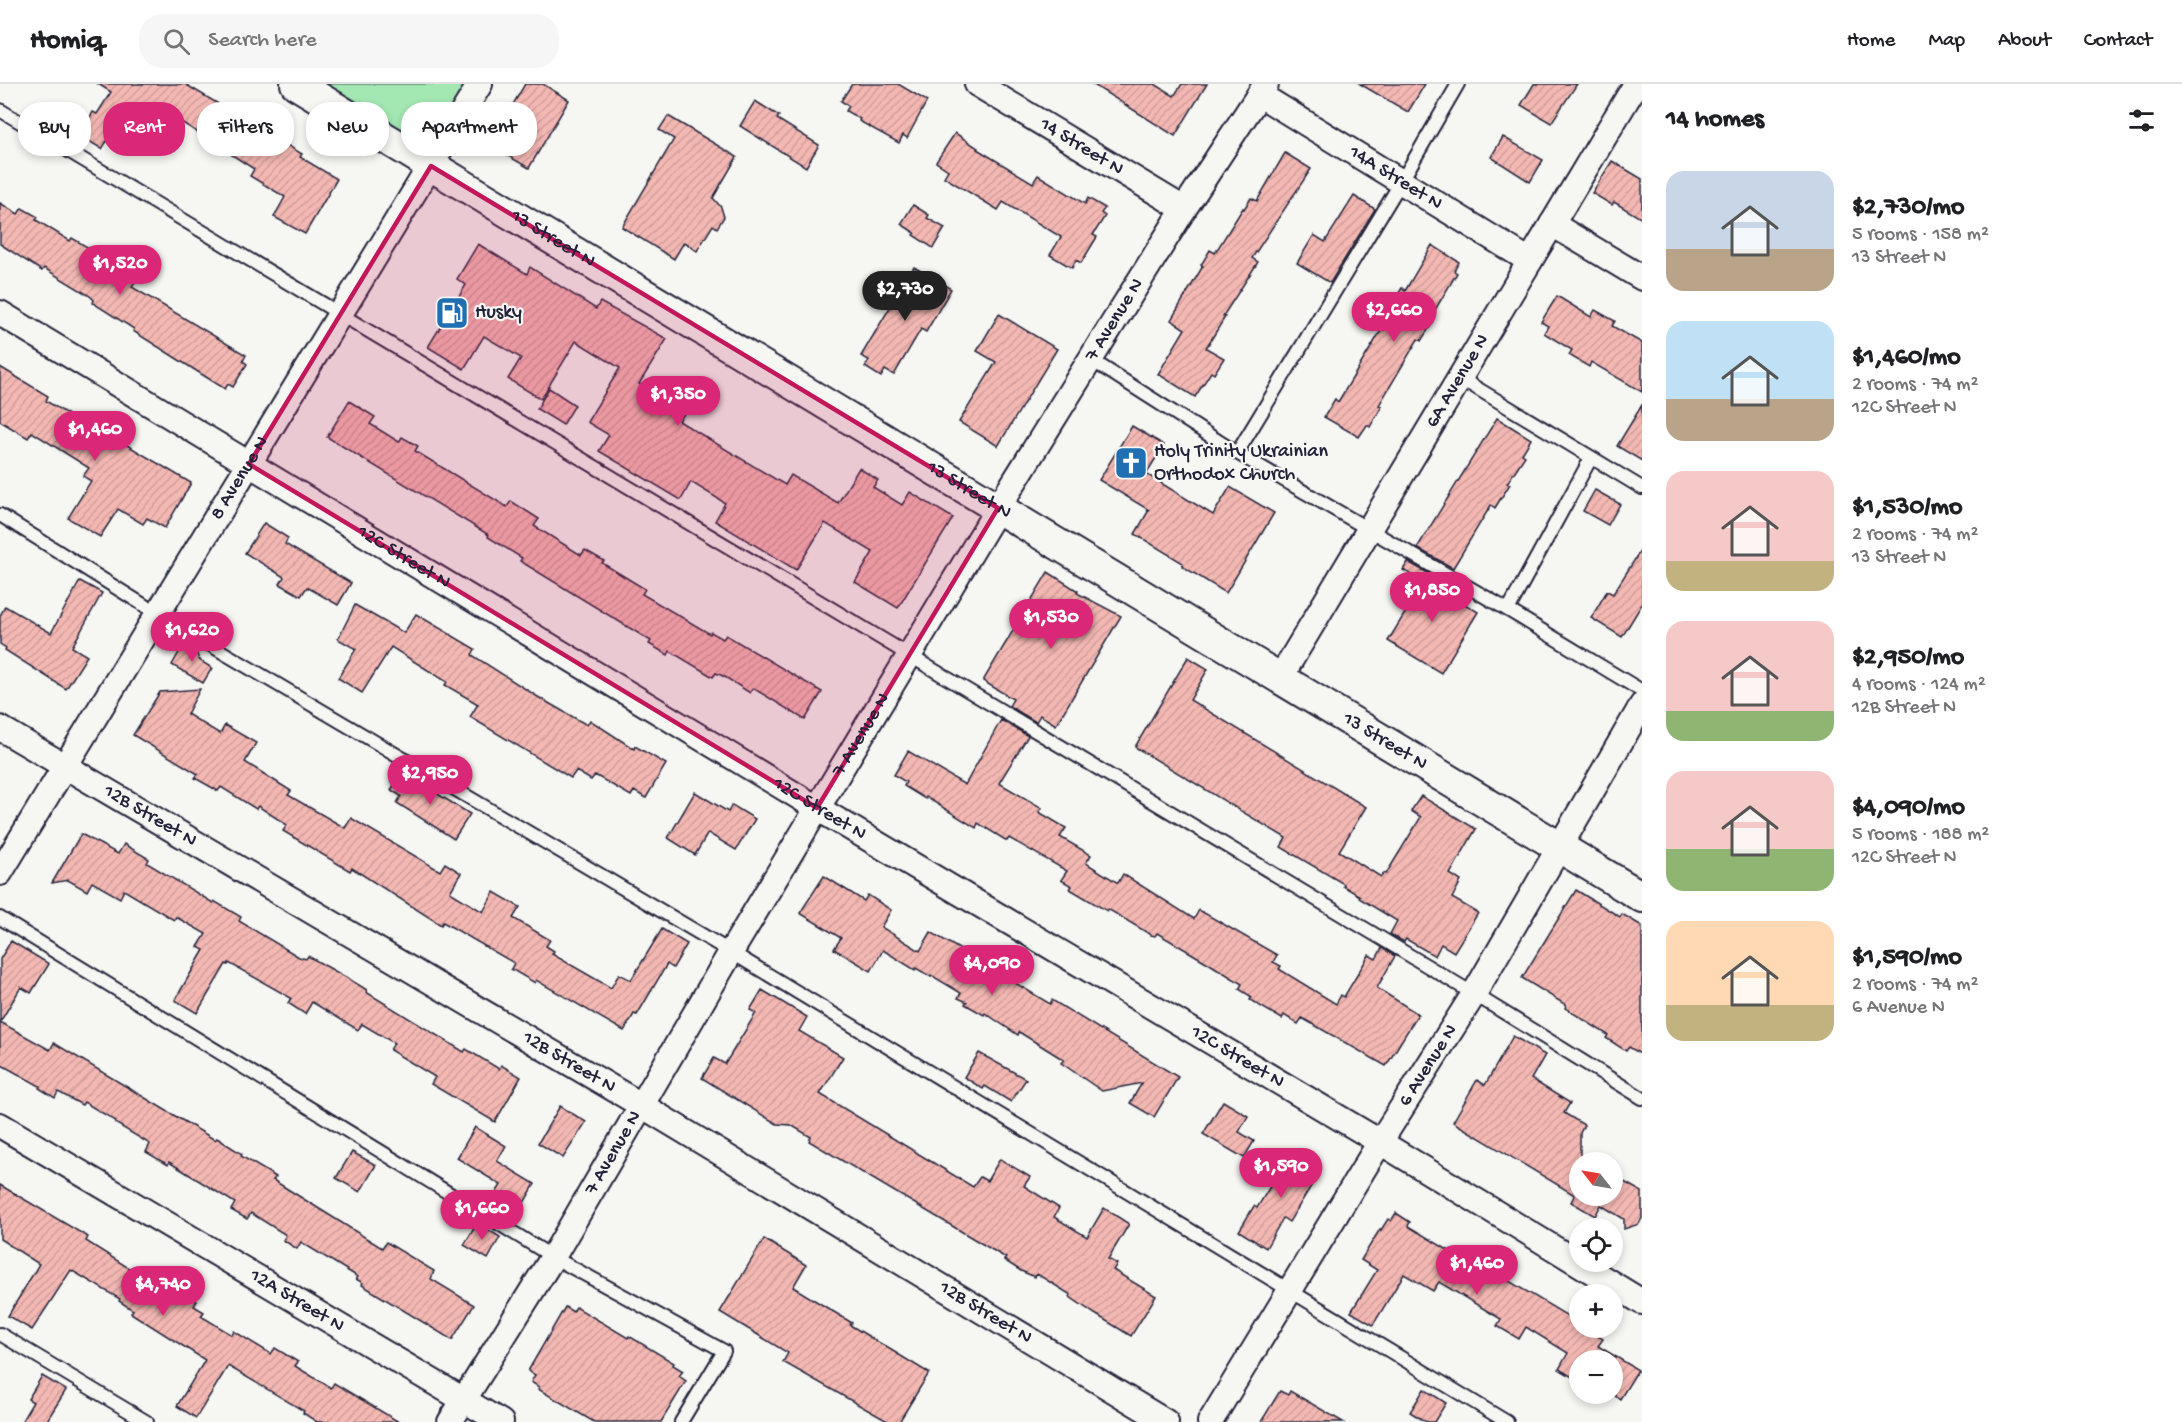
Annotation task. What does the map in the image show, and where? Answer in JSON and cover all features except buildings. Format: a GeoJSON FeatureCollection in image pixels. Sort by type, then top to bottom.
{"type":"FeatureCollection","features":[{"type":"Feature","properties":{"kind":"street","name":"13 Street N"},"geometry":{"type":"LineString","coordinates":[[296,84],[1642,897]]}},
{"type":"Feature","properties":{"kind":"street","name":"8 Avenue N"},"geometry":{"type":"LineString","coordinates":[[0,873],[480,84]]}},
{"type":"Feature","properties":{"kind":"street","name":"14 Street N"},"geometry":{"type":"LineString","coordinates":[[977,84],[1184,209]]}},
{"type":"Feature","properties":{"kind":"street","name":"6A Avenue N"},"geometry":{"type":"LineString","coordinates":[[1280,678],[1552,224],[1637,89]]}},
{"type":"Feature","properties":{"kind":"street","name":"7 Avenue N"},"geometry":{"type":"LineString","coordinates":[[450,1422],[553,1257],[731,952],[998,508],[1184,209],[1263,90]]}},
{"type":"Feature","properties":{"kind":"street","name":"14A Street N"},"geometry":{"type":"LineString","coordinates":[[1263,90],[1401,182],[1530,261]]}},
{"type":"Feature","properties":{"kind":"street"},"geometry":{"type":"LineString","coordinates":[[1552,224],[1642,278]]}},
{"type":"Feature","properties":{"kind":"street","name":"12C Street N"},"geometry":{"type":"LineString","coordinates":[[0,313],[817,808],[1380,1142],[1642,1302]]}},
{"type":"Feature","properties":{"kind":"street","name":"6 Avenue N"},"geometry":{"type":"LineString","coordinates":[[1209,1422],[1380,1142],[1474,994],[1642,705]]}},
{"type":"Feature","properties":{"kind":"street","name":"12B Street N"},"geometry":{"type":"LineString","coordinates":[[0,728],[641,1105],[1166,1422]]}},
{"type":"Feature","properties":{"kind":"street","name":"12A Street N"},"geometry":{"type":"LineString","coordinates":[[0,1125],[501,1422]]}},
{"type":"Feature","properties":{"kind":"lane"},"geometry":{"type":"LineString","coordinates":[[1237,453],[1458,84]]}},
{"type":"Feature","properties":{"kind":"lane"},"geometry":{"type":"LineString","coordinates":[[0,110],[1474,994],[1642,1098]]}},
{"type":"Feature","properties":{"kind":"lane"},"geometry":{"type":"LineString","coordinates":[[1090,359],[1237,453],[1508,610],[1642,691]]}},
{"type":"Feature","properties":{"kind":"lane"},"geometry":{"type":"LineString","coordinates":[[1460,378],[1642,488]]}},
{"type":"Feature","properties":{"kind":"lane"},"geometry":{"type":"LineString","coordinates":[[1508,610],[1591,458]]}},
{"type":"Feature","properties":{"kind":"lane"},"geometry":{"type":"LineString","coordinates":[[0,515],[158,614],[731,952],[1507,1422]]}},
{"type":"Feature","properties":{"kind":"lane"},"geometry":{"type":"LineString","coordinates":[[0,918],[553,1257],[724,1351],[681,1422]]}},
{"type":"Feature","properties":{"kind":"lane"},"geometry":{"type":"LineString","coordinates":[[0,1334],[147,1422]]}},
{"type":"Feature","properties":{"kind":"highlighted area"},"geometry":{"type":"Polygon","coordinates":[[[431,166],[998,508],[817,808],[249,464],[431,166]]]}},
{"type":"Feature","properties":{"kind":"green space"},"geometry":{"type":"Polygon","coordinates":[[[296,84],[481,84],[470,102],[401,102],[401,148],[389,140],[389,102],[326,102],[296,84]]]}},
{"type":"Feature","properties":{"kind":"green space"},"geometry":{"type":"Polygon","coordinates":[[[415,156],[437,156],[431,166],[415,156]]]}},
{"type":"Feature","properties":{"kind":"place","name":"Husky"},"geometry":{"type":"Point","coordinates":[452,313]}},
{"type":"Feature","properties":{"kind":"place","name":"Holy Trinity Ukrainian Orthodox Church"},"geometry":{"type":"Point","coordinates":[1131,463]}}]}
